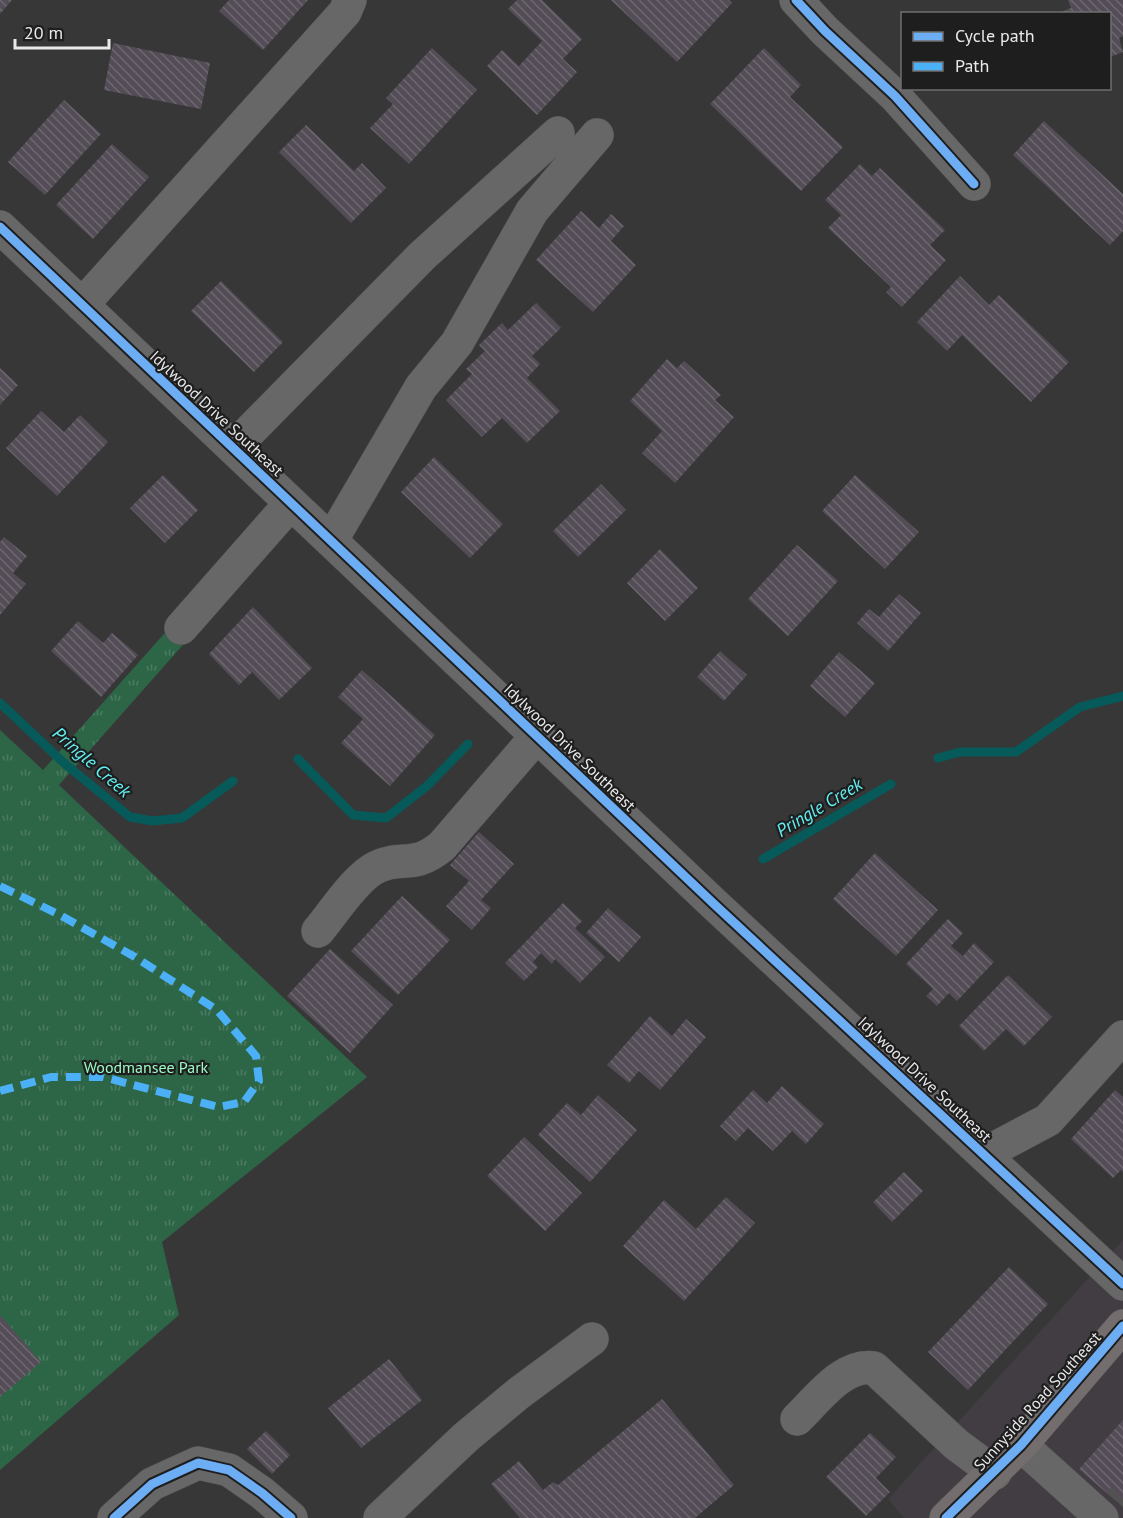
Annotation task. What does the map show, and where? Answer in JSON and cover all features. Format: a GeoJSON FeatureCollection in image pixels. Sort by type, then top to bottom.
{"type":"FeatureCollection","features":[{"type":"Feature","properties":{"kind":"main road","name":"Sunnyside Road Southeast"},"geometry":{"type":"LineString","coordinates":[[946,1518],[995,1473],[1021,1445],[1123,1326]]}},
{"type":"Feature","properties":{"kind":"street"},"geometry":{"type":"LineString","coordinates":[[82,305],[345,12],[350,0]]}},
{"type":"Feature","properties":{"kind":"street"},"geometry":{"type":"LineString","coordinates":[[796,0],[825,31],[895,96],[974,184]]}},
{"type":"Feature","properties":{"kind":"street"},"geometry":{"type":"LineString","coordinates":[[233,448],[422,256],[558,133]]}},
{"type":"Feature","properties":{"kind":"street"},"geometry":{"type":"LineString","coordinates":[[331,541],[421,387],[457,343],[532,211],[597,135]]}},
{"type":"Feature","properties":{"kind":"street","name":"Idylwood Drive Southeast"},"geometry":{"type":"LineString","coordinates":[[0,227],[537,736],[1123,1284]]}},
{"type":"Feature","properties":{"kind":"street"},"geometry":{"type":"LineString","coordinates":[[181,628],[291,503]]}},
{"type":"Feature","properties":{"kind":"street"},"geometry":{"type":"LineString","coordinates":[[318,931],[364,876],[378,866],[423,860],[442,846],[537,736]]}},
{"type":"Feature","properties":{"kind":"street"},"geometry":{"type":"LineString","coordinates":[[984,1154],[1048,1120],[1123,1037]]}},
{"type":"Feature","properties":{"kind":"street"},"geometry":{"type":"LineString","coordinates":[[380,1518],[466,1437],[519,1393],[592,1339]]}},
{"type":"Feature","properties":{"kind":"street"},"geometry":{"type":"LineString","coordinates":[[797,1419],[851,1370],[863,1366],[874,1368],[957,1445],[995,1473]]}},
{"type":"Feature","properties":{"kind":"street"},"geometry":{"type":"LineString","coordinates":[[1021,1445],[1109,1513]]}},
{"type":"Feature","properties":{"kind":"street"},"geometry":{"type":"LineString","coordinates":[[114,1518],[152,1484],[198,1463],[229,1470],[262,1493],[291,1518]]}},
{"type":"Feature","properties":{"kind":"shaded area"},"geometry":{"type":"Polygon","coordinates":[[[1123,1240],[1123,1518],[904,1518],[888,1499],[1123,1240]]]}},
{"type":"Feature","properties":{"kind":"green space","name":"Woodmansee Park"},"geometry":{"type":"Polygon","coordinates":[[[259,527],[274,542],[59,785],[367,1077],[162,1242],[179,1315],[0,1470],[0,730],[43,770],[259,527]]]}},
{"type":"Feature","properties":{"kind":"building"},"geometry":{"type":"Polygon","coordinates":[[[0,0],[12,0],[0,14],[0,0]]]}},
{"type":"Feature","properties":{"kind":"building"},"geometry":{"type":"Polygon","coordinates":[[[229,0],[308,0],[263,50],[219,11],[229,0]]]}},
{"type":"Feature","properties":{"kind":"building"},"geometry":{"type":"Polygon","coordinates":[[[517,0],[542,0],[582,39],[563,59],[577,72],[537,115],[487,66],[502,50],[519,66],[542,41],[508,9],[517,0]]]}},
{"type":"Feature","properties":{"kind":"building"},"geometry":{"type":"Polygon","coordinates":[[[611,0],[729,0],[732,3],[677,62],[611,0]]]}},
{"type":"Feature","properties":{"kind":"building"},"geometry":{"type":"Polygon","coordinates":[[[1068,0],[1123,0],[1123,36],[1119,38],[1123,52],[1111,57],[1111,12],[1061,12],[1071,8],[1068,0]]]}},
{"type":"Feature","properties":{"kind":"building"},"geometry":{"type":"Polygon","coordinates":[[[113,43],[210,63],[201,109],[104,90],[113,43]]]}},
{"type":"Feature","properties":{"kind":"building"},"geometry":{"type":"Polygon","coordinates":[[[432,48],[477,90],[409,164],[370,128],[393,104],[386,98],[432,48]]]}},
{"type":"Feature","properties":{"kind":"building"},"geometry":{"type":"Polygon","coordinates":[[[764,48],[801,85],[790,97],[843,147],[801,191],[710,104],[764,48]]]}},
{"type":"Feature","properties":{"kind":"building"},"geometry":{"type":"Polygon","coordinates":[[[64,100],[101,134],[45,195],[8,162],[64,100]]]}},
{"type":"Feature","properties":{"kind":"building"},"geometry":{"type":"Polygon","coordinates":[[[1044,121],[1123,194],[1123,231],[1110,245],[1013,155],[1044,121]]]}},
{"type":"Feature","properties":{"kind":"building"},"geometry":{"type":"Polygon","coordinates":[[[306,125],[354,171],[362,163],[386,188],[351,223],[279,152],[306,125]]]}},
{"type":"Feature","properties":{"kind":"building"},"geometry":{"type":"Polygon","coordinates":[[[112,144],[149,177],[93,239],[56,205],[112,144]]]}},
{"type":"Feature","properties":{"kind":"building"},"geometry":{"type":"Polygon","coordinates":[[[860,164],[872,176],[880,168],[945,230],[930,245],[946,260],[902,307],[886,292],[891,287],[828,228],[841,215],[825,200],[860,164]]]}},
{"type":"Feature","properties":{"kind":"building"},"geometry":{"type":"Polygon","coordinates":[[[581,211],[599,228],[611,214],[624,226],[611,241],[636,265],[593,312],[536,260],[581,211]]]}},
{"type":"Feature","properties":{"kind":"building"},"geometry":{"type":"Polygon","coordinates":[[[960,276],[989,305],[999,295],[1069,362],[1031,402],[962,335],[947,351],[917,322],[960,276]]]}},
{"type":"Feature","properties":{"kind":"building"},"geometry":{"type":"Polygon","coordinates":[[[221,281],[283,342],[254,372],[191,311],[221,281]]]}},
{"type":"Feature","properties":{"kind":"building"},"geometry":{"type":"Polygon","coordinates":[[[536,303],[561,328],[532,356],[540,364],[527,378],[560,411],[527,443],[502,418],[482,437],[446,400],[472,374],[466,369],[485,351],[479,345],[502,323],[508,330],[536,303]]]}},
{"type":"Feature","properties":{"kind":"building"},"geometry":{"type":"Polygon","coordinates":[[[667,359],[677,368],[684,361],[721,395],[715,400],[734,417],[675,483],[642,453],[662,431],[630,401],[667,359]]]}},
{"type":"Feature","properties":{"kind":"building"},"geometry":{"type":"Polygon","coordinates":[[[0,368],[18,385],[0,405],[0,368]]]}},
{"type":"Feature","properties":{"kind":"building"},"geometry":{"type":"Polygon","coordinates":[[[41,411],[64,432],[80,415],[108,442],[57,496],[6,448],[41,411]]]}},
{"type":"Feature","properties":{"kind":"building"},"geometry":{"type":"Polygon","coordinates":[[[434,457],[503,524],[470,558],[401,492],[434,457]]]}},
{"type":"Feature","properties":{"kind":"building"},"geometry":{"type":"Polygon","coordinates":[[[163,475],[198,510],[165,543],[130,508],[163,475]]]}},
{"type":"Feature","properties":{"kind":"building"},"geometry":{"type":"Polygon","coordinates":[[[855,475],[919,532],[885,569],[822,511],[855,475]]]}},
{"type":"Feature","properties":{"kind":"building"},"geometry":{"type":"Polygon","coordinates":[[[601,484],[626,510],[578,557],[553,531],[601,484]]]}},
{"type":"Feature","properties":{"kind":"building"},"geometry":{"type":"Polygon","coordinates":[[[4,537],[27,556],[13,573],[26,584],[0,615],[0,542],[4,537]]]}},
{"type":"Feature","properties":{"kind":"building"},"geometry":{"type":"Polygon","coordinates":[[[797,545],[838,581],[788,636],[748,599],[797,545]]]}},
{"type":"Feature","properties":{"kind":"building"},"geometry":{"type":"Polygon","coordinates":[[[660,549],[698,588],[665,621],[627,583],[660,549]]]}},
{"type":"Feature","properties":{"kind":"building"},"geometry":{"type":"Polygon","coordinates":[[[899,594],[921,613],[888,651],[857,623],[869,609],[879,617],[899,594]]]}},
{"type":"Feature","properties":{"kind":"building"},"geometry":{"type":"Polygon","coordinates":[[[253,607],[312,668],[279,700],[252,672],[239,685],[209,654],[253,607]]]}},
{"type":"Feature","properties":{"kind":"building"},"geometry":{"type":"Polygon","coordinates":[[[78,621],[103,643],[112,633],[138,655],[101,697],[51,651],[78,621]]]}},
{"type":"Feature","properties":{"kind":"building"},"geometry":{"type":"Polygon","coordinates":[[[720,651],[747,675],[724,701],[697,677],[720,651]]]}},
{"type":"Feature","properties":{"kind":"building"},"geometry":{"type":"Polygon","coordinates":[[[839,652],[875,683],[845,717],[810,686],[839,652]]]}},
{"type":"Feature","properties":{"kind":"building"},"geometry":{"type":"Polygon","coordinates":[[[362,670],[435,735],[390,786],[341,743],[363,719],[338,697],[362,670]]]}},
{"type":"Feature","properties":{"kind":"building"},"geometry":{"type":"Polygon","coordinates":[[[479,832],[514,864],[481,900],[491,908],[472,930],[446,906],[469,881],[450,865],[479,832]]]}},
{"type":"Feature","properties":{"kind":"building"},"geometry":{"type":"Polygon","coordinates":[[[875,853],[938,910],[896,956],[833,899],[875,853]]]}},
{"type":"Feature","properties":{"kind":"building"},"geometry":{"type":"Polygon","coordinates":[[[402,896],[450,940],[398,995],[351,951],[402,896]]]}},
{"type":"Feature","properties":{"kind":"building"},"geometry":{"type":"Polygon","coordinates":[[[563,903],[582,921],[575,928],[605,957],[580,983],[555,959],[552,964],[541,953],[533,962],[538,967],[524,981],[505,963],[563,903]]]}},
{"type":"Feature","properties":{"kind":"building"},"geometry":{"type":"Polygon","coordinates":[[[608,908],[641,937],[619,962],[586,933],[608,908]]]}},
{"type":"Feature","properties":{"kind":"building"},"geometry":{"type":"Polygon","coordinates":[[[948,919],[963,933],[951,946],[963,956],[974,943],[994,962],[957,1001],[949,993],[937,1006],[926,996],[933,989],[906,964],[948,919]]]}},
{"type":"Feature","properties":{"kind":"building"},"geometry":{"type":"Polygon","coordinates":[[[330,949],[393,1005],[350,1053],[287,996],[330,949]]]}},
{"type":"Feature","properties":{"kind":"building"},"geometry":{"type":"Polygon","coordinates":[[[1008,975],[1052,1017],[1024,1046],[1006,1029],[984,1051],[959,1026],[1008,975]]]}},
{"type":"Feature","properties":{"kind":"building"},"geometry":{"type":"Polygon","coordinates":[[[650,1016],[672,1036],[686,1019],[706,1037],[660,1090],[639,1071],[629,1083],[607,1065],[650,1016]]]}},
{"type":"Feature","properties":{"kind":"building"},"geometry":{"type":"Polygon","coordinates":[[[782,1086],[824,1124],[806,1144],[792,1131],[773,1151],[748,1128],[736,1141],[720,1126],[753,1090],[767,1103],[782,1086]]]}},
{"type":"Feature","properties":{"kind":"building"},"geometry":{"type":"Polygon","coordinates":[[[1115,1090],[1123,1097],[1123,1172],[1121,1170],[1113,1178],[1071,1139],[1115,1090]]]}},
{"type":"Feature","properties":{"kind":"building"},"geometry":{"type":"Polygon","coordinates":[[[598,1095],[637,1130],[590,1182],[538,1135],[567,1103],[581,1115],[598,1095]]]}},
{"type":"Feature","properties":{"kind":"building"},"geometry":{"type":"Polygon","coordinates":[[[524,1137],[582,1193],[545,1231],[487,1176],[524,1137]]]}},
{"type":"Feature","properties":{"kind":"building"},"geometry":{"type":"Polygon","coordinates":[[[904,1172],[923,1191],[892,1222],[873,1202],[904,1172]]]}},
{"type":"Feature","properties":{"kind":"building"},"geometry":{"type":"Polygon","coordinates":[[[726,1197],[755,1223],[684,1301],[623,1246],[664,1200],[696,1229],[726,1197]]]}},
{"type":"Feature","properties":{"kind":"building"},"geometry":{"type":"Polygon","coordinates":[[[1009,1267],[1048,1304],[968,1390],[928,1352],[1009,1267]]]}},
{"type":"Feature","properties":{"kind":"building"},"geometry":{"type":"Polygon","coordinates":[[[0,1315],[41,1362],[0,1397],[0,1315]]]}},
{"type":"Feature","properties":{"kind":"building"},"geometry":{"type":"Polygon","coordinates":[[[389,1359],[422,1400],[361,1448],[328,1408],[389,1359]]]}},
{"type":"Feature","properties":{"kind":"building"},"geometry":{"type":"Polygon","coordinates":[[[662,1399],[734,1485],[695,1518],[520,1518],[491,1484],[519,1461],[543,1490],[553,1482],[558,1485],[662,1399]]]}},
{"type":"Feature","properties":{"kind":"building"},"geometry":{"type":"Polygon","coordinates":[[[1123,1420],[1123,1507],[1079,1469],[1123,1420]]]}},
{"type":"Feature","properties":{"kind":"building"},"geometry":{"type":"Polygon","coordinates":[[[266,1431],[290,1455],[272,1474],[247,1449],[266,1431]]]}},
{"type":"Feature","properties":{"kind":"building"},"geometry":{"type":"Polygon","coordinates":[[[870,1433],[896,1457],[876,1478],[890,1492],[866,1516],[826,1477],[870,1433]]]}},
{"type":"Feature","properties":{"kind":"waterway","name":"Pringle Creek"},"geometry":{"type":"LineString","coordinates":[[938,758],[960,752],[1016,752],[1080,707],[1123,696]]}},
{"type":"Feature","properties":{"kind":"waterway","name":"Pringle Creek"},"geometry":{"type":"LineString","coordinates":[[0,703],[64,763],[130,817],[153,821],[182,818],[233,781]]}},
{"type":"Feature","properties":{"kind":"waterway","name":"Pringle Creek"},"geometry":{"type":"LineString","coordinates":[[298,759],[353,815],[386,818],[427,786],[468,744]]}},
{"type":"Feature","properties":{"kind":"waterway","name":"Pringle Creek"},"geometry":{"type":"LineString","coordinates":[[763,859],[891,784]]}},
{"type":"Feature","properties":{"kind":"tunnel"},"geometry":{"type":"LineString","coordinates":[[1119,1503],[1123,1499]]}},
{"type":"Feature","properties":{"kind":"marked path"},"geometry":{"type":"LineString","coordinates":[[0,886],[60,915],[135,957],[217,1010],[256,1056],[259,1081],[244,1102],[218,1107],[103,1077],[51,1077],[0,1091]]}},
{"type":"Feature","properties":{"kind":"cycle path"},"geometry":{"type":"LineString","coordinates":[[796,0],[825,31],[895,96],[974,184]]}},
{"type":"Feature","properties":{"kind":"cycle path"},"geometry":{"type":"LineString","coordinates":[[0,227],[714,904],[1123,1284]]}},
{"type":"Feature","properties":{"kind":"cycle path"},"geometry":{"type":"LineString","coordinates":[[946,1518],[1021,1445],[1123,1326]]}},
{"type":"Feature","properties":{"kind":"cycle path"},"geometry":{"type":"LineString","coordinates":[[114,1518],[152,1484],[198,1463],[229,1470],[262,1493],[291,1518]]}}]}
